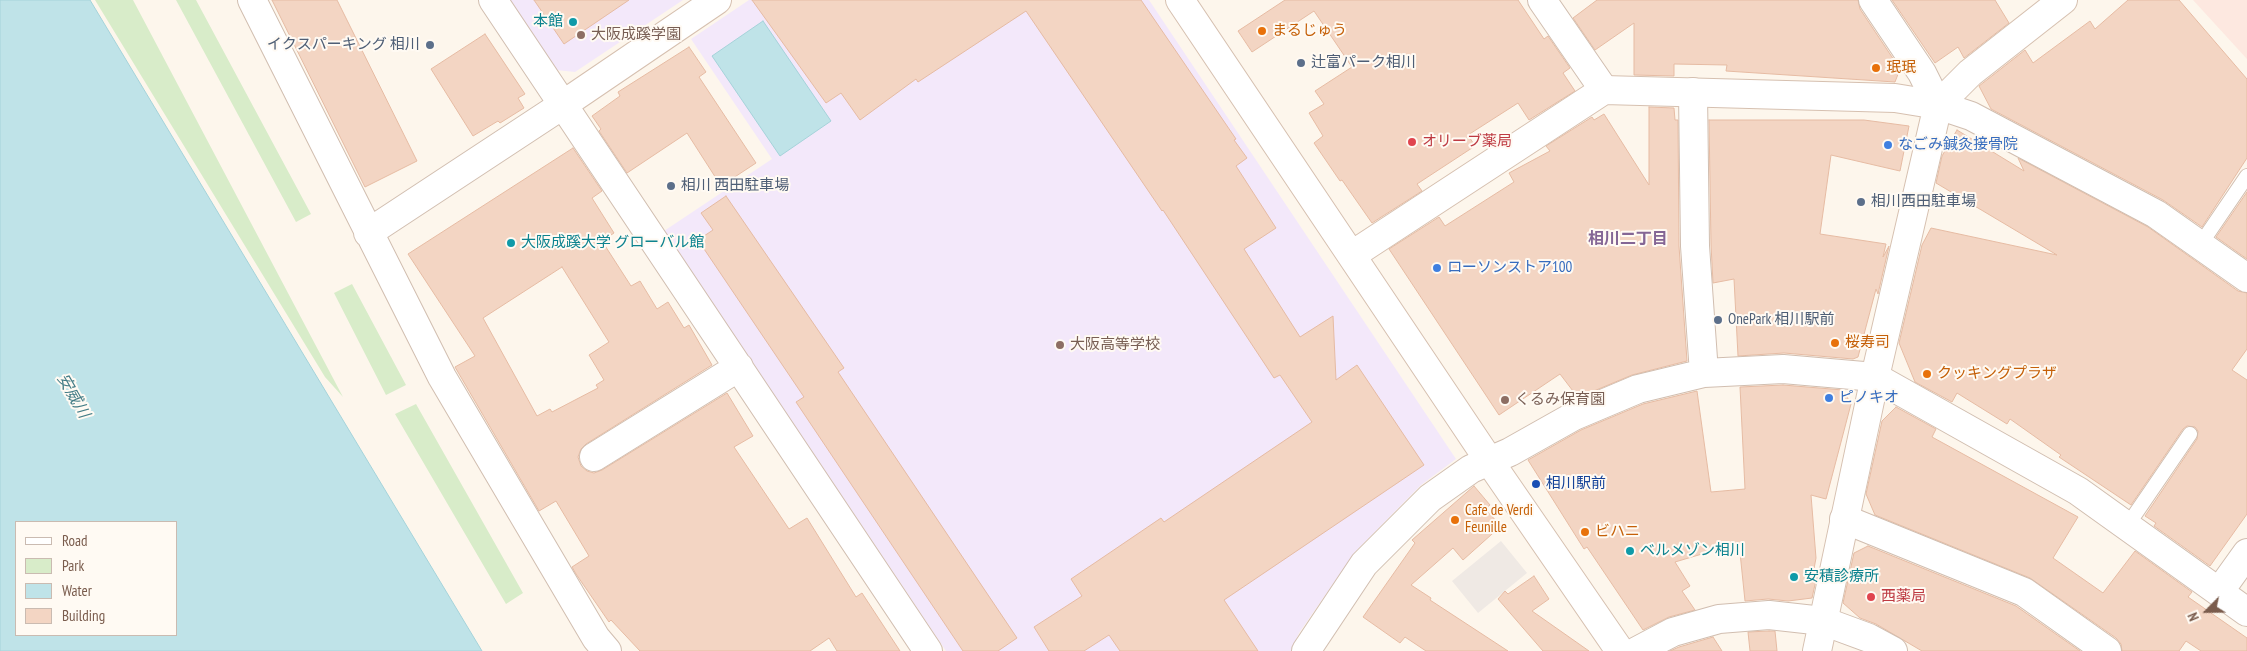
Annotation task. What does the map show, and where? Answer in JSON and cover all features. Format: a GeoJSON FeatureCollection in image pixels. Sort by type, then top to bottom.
{"type":"FeatureCollection","features":[{"type":"Feature","properties":{"kind":"street"},"geometry":{"type":"LineString","coordinates":[[252,0],[442,377],[596,638],[607,651]]}},
{"type":"Feature","properties":{"kind":"street"},"geometry":{"type":"LineString","coordinates":[[493,0],[928,651]]}},
{"type":"Feature","properties":{"kind":"street"},"geometry":{"type":"LineString","coordinates":[[368,233],[564,104],[717,0]]}},
{"type":"Feature","properties":{"kind":"street"},"geometry":{"type":"LineString","coordinates":[[1180,0],[1490,462],[1620,651]]}},
{"type":"Feature","properties":{"kind":"street"},"geometry":{"type":"LineString","coordinates":[[1873,0],[1922,73],[1938,105]]}},
{"type":"Feature","properties":{"kind":"street"},"geometry":{"type":"LineString","coordinates":[[1817,651],[1875,377],[1938,105],[1970,73],[2059,1]]}},
{"type":"Feature","properties":{"kind":"street"},"geometry":{"type":"LineString","coordinates":[[1554,4],[1604,90]]}},
{"type":"Feature","properties":{"kind":"street"},"geometry":{"type":"LineString","coordinates":[[1352,255],[1604,90],[1693,92],[1895,98],[1938,105],[1971,116],[2147,209],[2247,278]]}},
{"type":"Feature","properties":{"kind":"street"},"geometry":{"type":"LineString","coordinates":[[1693,92],[1694,246],[1704,373]]}},
{"type":"Feature","properties":{"kind":"street"},"geometry":{"type":"LineString","coordinates":[[594,457],[739,367]]}},
{"type":"Feature","properties":{"kind":"street"},"geometry":{"type":"LineString","coordinates":[[1306,651],[1364,564],[1430,498],[1471,469],[1490,462],[1574,416],[1638,389],[1704,373],[1783,369],[1875,377],[2078,491],[2247,612]]}},
{"type":"Feature","properties":{"kind":"street"},"geometry":{"type":"LineString","coordinates":[[1844,519],[2024,592],[2107,651]]}},
{"type":"Feature","properties":{"kind":"street"},"geometry":{"type":"LineString","coordinates":[[2219,592],[2247,553]]}},
{"type":"Feature","properties":{"kind":"street"},"geometry":{"type":"LineString","coordinates":[[1637,651],[1673,632],[1719,619],[1769,615],[1823,621],[1868,638],[1893,651]]}},
{"type":"Feature","properties":{"kind":"lane"},"geometry":{"type":"LineString","coordinates":[[2200,245],[2247,176]]}},
{"type":"Feature","properties":{"kind":"lane"},"geometry":{"type":"LineString","coordinates":[[2127,526],[2190,434]]}},
{"type":"Feature","properties":{"kind":"shaded area","name":"大阪成蹊学園"},"geometry":{"type":"Polygon","coordinates":[[[509,0],[683,0],[575,72],[556,70],[509,0]]]}},
{"type":"Feature","properties":{"kind":"shaded area","name":"大阪高等学校"},"geometry":{"type":"Polygon","coordinates":[[[749,0],[1149,0],[1456,459],[1421,485],[1355,552],[1299,633],[1291,651],[946,651],[664,231],[772,159],[691,39],[749,0]]]}},
{"type":"Feature","properties":{"kind":"shaded area"},"geometry":{"type":"Polygon","coordinates":[[[2193,0],[2247,0],[2247,59],[2193,0]]]}},
{"type":"Feature","properties":{"kind":"shaded area"},"geometry":{"type":"Polygon","coordinates":[[[1501,541],[1527,573],[1478,613],[1452,581],[1501,541]]]}},
{"type":"Feature","properties":{"kind":"green space"},"geometry":{"type":"Polygon","coordinates":[[[95,0],[133,0],[343,397],[325,377],[95,0]]]}},
{"type":"Feature","properties":{"kind":"green space"},"geometry":{"type":"Polygon","coordinates":[[[176,0],[196,0],[311,214],[296,222],[176,0]]]}},
{"type":"Feature","properties":{"kind":"green space"},"geometry":{"type":"Polygon","coordinates":[[[352,284],[406,385],[386,395],[334,293],[352,284]]]}},
{"type":"Feature","properties":{"kind":"green space"},"geometry":{"type":"Polygon","coordinates":[[[416,404],[523,593],[506,604],[395,414],[416,404]]]}},
{"type":"Feature","properties":{"kind":"water","name":"安威川"},"geometry":{"type":"Polygon","coordinates":[[[0,0],[90,0],[482,651],[0,651],[0,0]]]}},
{"type":"Feature","properties":{"kind":"water"},"geometry":{"type":"Polygon","coordinates":[[[763,21],[831,121],[780,156],[712,56],[763,21]]]}},
{"type":"Feature","properties":{"kind":"building"},"geometry":{"type":"Polygon","coordinates":[[[272,0],[337,0],[417,161],[365,187],[272,0]]]}},
{"type":"Feature","properties":{"kind":"building","name":"本館"},"geometry":{"type":"Polygon","coordinates":[[[534,0],[629,0],[564,44],[534,0]]]}},
{"type":"Feature","properties":{"kind":"building"},"geometry":{"type":"Polygon","coordinates":[[[752,0],[1141,0],[1236,139],[1234,140],[1247,158],[1236,166],[1276,228],[1244,249],[1300,337],[1333,316],[1336,380],[1357,365],[1424,465],[1224,600],[1258,651],[1120,651],[1109,635],[1084,651],[1049,651],[1034,627],[1082,596],[1071,579],[1161,518],[1164,522],[1312,422],[1280,375],[1274,378],[1163,210],[1026,11],[918,82],[916,79],[860,120],[841,93],[826,103],[752,0]]]}},
{"type":"Feature","properties":{"kind":"building"},"geometry":{"type":"Polygon","coordinates":[[[1285,0],[1518,0],[1544,39],[1548,36],[1570,68],[1563,73],[1575,91],[1529,120],[1518,103],[1468,135],[1475,146],[1417,184],[1422,191],[1372,223],[1314,143],[1323,136],[1309,113],[1324,104],[1315,91],[1352,67],[1314,11],[1252,52],[1238,31],[1285,0]]]}},
{"type":"Feature","properties":{"kind":"building"},"geometry":{"type":"Polygon","coordinates":[[[1597,0],[1858,0],[1860,9],[1900,69],[1895,82],[1726,71],[1727,65],[1674,64],[1674,76],[1634,75],[1634,23],[1595,50],[1573,18],[1597,0]]]}},
{"type":"Feature","properties":{"kind":"building"},"geometry":{"type":"Polygon","coordinates":[[[1892,0],[1995,0],[2009,23],[1964,58],[1958,47],[1935,63],[1892,0]]]}},
{"type":"Feature","properties":{"kind":"building"},"geometry":{"type":"Polygon","coordinates":[[[2128,0],[2179,0],[2247,79],[2247,158],[2202,227],[2163,200],[1991,109],[1979,86],[2025,50],[2033,63],[2090,21],[2095,29],[2128,0]]]}},
{"type":"Feature","properties":{"kind":"building"},"geometry":{"type":"Polygon","coordinates":[[[485,34],[525,94],[518,98],[524,108],[500,123],[498,121],[473,136],[431,69],[485,34]]]}},
{"type":"Feature","properties":{"kind":"building"},"geometry":{"type":"Polygon","coordinates":[[[689,47],[706,72],[699,77],[756,163],[721,186],[687,133],[627,173],[599,131],[601,129],[592,116],[620,96],[618,92],[689,47]]]}},
{"type":"Feature","properties":{"kind":"building"},"geometry":{"type":"Polygon","coordinates":[[[1649,107],[1674,108],[1675,120],[1678,120],[1679,246],[1687,361],[1632,375],[1570,401],[1576,395],[1560,374],[1499,415],[1389,249],[1439,217],[1445,226],[1514,182],[1509,173],[1550,151],[1546,146],[1592,117],[1594,120],[1604,114],[1649,185],[1649,107]]]}},
{"type":"Feature","properties":{"kind":"building"},"geometry":{"type":"Polygon","coordinates":[[[1709,120],[1864,120],[1909,126],[1900,171],[1831,155],[1820,234],[1886,244],[1883,257],[1889,246],[1878,294],[1876,289],[1858,357],[1853,359],[1784,353],[1738,356],[1734,279],[1713,283],[1709,120]]]}},
{"type":"Feature","properties":{"kind":"building"},"geometry":{"type":"Polygon","coordinates":[[[1957,130],[2024,171],[2018,158],[2148,227],[2238,291],[2247,293],[2247,349],[2232,370],[2247,380],[2247,514],[2210,566],[2154,526],[2156,523],[2145,516],[2197,439],[2198,431],[2195,427],[2187,426],[2183,429],[2131,505],[2059,457],[2061,455],[2010,419],[2007,424],[1957,393],[1952,402],[1915,382],[1899,343],[1922,245],[1931,228],[2057,255],[1936,183],[1942,156],[1957,130]]]}},
{"type":"Feature","properties":{"kind":"building"},"geometry":{"type":"Polygon","coordinates":[[[573,148],[602,191],[592,198],[614,233],[602,241],[631,286],[640,281],[657,309],[668,302],[684,328],[689,325],[712,365],[586,444],[581,449],[578,457],[581,466],[587,471],[594,473],[602,470],[727,393],[753,436],[734,447],[789,529],[807,518],[856,597],[862,593],[900,651],[837,651],[829,638],[810,651],[640,651],[611,620],[609,622],[572,567],[589,556],[556,501],[539,511],[455,367],[475,356],[408,254],[573,148]],[[562,267],[483,318],[537,416],[550,409],[552,412],[598,388],[596,385],[604,380],[589,355],[609,342],[562,267]]]}},
{"type":"Feature","properties":{"kind":"building"},"geometry":{"type":"Polygon","coordinates":[[[2247,192],[2247,259],[2216,237],[2247,192]]]}},
{"type":"Feature","properties":{"kind":"building"},"geometry":{"type":"Polygon","coordinates":[[[726,196],[844,368],[838,372],[1017,638],[998,651],[963,651],[796,402],[804,397],[698,240],[713,230],[701,213],[726,196]]]}},
{"type":"Feature","properties":{"kind":"building"},"geometry":{"type":"Polygon","coordinates":[[[1783,385],[1843,390],[1851,404],[1826,499],[1811,495],[1816,558],[1813,574],[1818,571],[1812,598],[1788,601],[1768,599],[1745,601],[1739,543],[1675,562],[1690,586],[1682,591],[1695,610],[1669,617],[1643,630],[1587,547],[1584,549],[1528,460],[1581,430],[1643,404],[1697,391],[1711,492],[1745,489],[1740,387],[1783,385]]]}},
{"type":"Feature","properties":{"kind":"building"},"geometry":{"type":"Polygon","coordinates":[[[1896,407],[1936,429],[1932,437],[2078,517],[2053,558],[2103,593],[2135,551],[2192,592],[2188,597],[2247,638],[2247,651],[2201,651],[2186,641],[2179,651],[2122,651],[2121,644],[2116,638],[2030,578],[1875,515],[1866,494],[1882,421],[1896,407]]]}},
{"type":"Feature","properties":{"kind":"building"},"geometry":{"type":"Polygon","coordinates":[[[1474,486],[1490,505],[1485,509],[1501,526],[1463,560],[1453,548],[1411,585],[1431,598],[1430,600],[1508,651],[1426,651],[1405,637],[1400,643],[1363,617],[1415,543],[1412,540],[1474,486]]]}},
{"type":"Feature","properties":{"kind":"building"},"geometry":{"type":"Polygon","coordinates":[[[1868,546],[2016,606],[2080,651],[1922,651],[1876,624],[1860,618],[1843,603],[1854,553],[1868,546]]]}},
{"type":"Feature","properties":{"kind":"building"},"geometry":{"type":"Polygon","coordinates":[[[1534,576],[1549,599],[1532,611],[1589,651],[1543,651],[1498,599],[1505,591],[1508,594],[1534,576]]]}},
{"type":"Feature","properties":{"kind":"building"},"geometry":{"type":"Polygon","coordinates":[[[1775,631],[1777,651],[1750,651],[1748,632],[1775,631]]]}},
{"type":"Feature","properties":{"kind":"building"},"geometry":{"type":"Polygon","coordinates":[[[1713,637],[1722,651],[1670,651],[1679,647],[1713,637]]]}},
{"type":"Feature","properties":{"kind":"place","name":"本館"},"geometry":{"type":"Point","coordinates":[573,22]}},
{"type":"Feature","properties":{"kind":"place","name":"まるじゅう"},"geometry":{"type":"Point","coordinates":[1262,31]}},
{"type":"Feature","properties":{"kind":"place","name":"大阪成蹊学園"},"geometry":{"type":"Point","coordinates":[581,35]}},
{"type":"Feature","properties":{"kind":"place","name":"イクスパーキング 相川"},"geometry":{"type":"Point","coordinates":[430,45]}},
{"type":"Feature","properties":{"kind":"place","name":"辻富パーク相川"},"geometry":{"type":"Point","coordinates":[1301,63]}},
{"type":"Feature","properties":{"kind":"place","name":"珉珉"},"geometry":{"type":"Point","coordinates":[1876,68]}},
{"type":"Feature","properties":{"kind":"place","name":"オリーブ薬局"},"geometry":{"type":"Point","coordinates":[1412,142]}},
{"type":"Feature","properties":{"kind":"place","name":"なごみ鍼灸接骨院"},"geometry":{"type":"Point","coordinates":[1888,145]}},
{"type":"Feature","properties":{"kind":"place","name":"相川 西田駐車場"},"geometry":{"type":"Point","coordinates":[671,186]}},
{"type":"Feature","properties":{"kind":"place","name":"相川西田駐車場"},"geometry":{"type":"Point","coordinates":[1861,202]}},
{"type":"Feature","properties":{"kind":"place","name":"大阪成蹊大学 グローバル館"},"geometry":{"type":"Point","coordinates":[511,243]}},
{"type":"Feature","properties":{"kind":"place","name":"ローソンストア100"},"geometry":{"type":"Point","coordinates":[1437,268]}},
{"type":"Feature","properties":{"kind":"place","name":"OnePark 相川駅前"},"geometry":{"type":"Point","coordinates":[1718,320]}},
{"type":"Feature","properties":{"kind":"place","name":"桜寿司"},"geometry":{"type":"Point","coordinates":[1835,343]}},
{"type":"Feature","properties":{"kind":"place","name":"大阪高等学校"},"geometry":{"type":"Point","coordinates":[1060,345]}},
{"type":"Feature","properties":{"kind":"place","name":"クッキングプラザ"},"geometry":{"type":"Point","coordinates":[1927,374]}},
{"type":"Feature","properties":{"kind":"place","name":"ピノキオ"},"geometry":{"type":"Point","coordinates":[1829,398]}},
{"type":"Feature","properties":{"kind":"place","name":"くるみ保育園"},"geometry":{"type":"Point","coordinates":[1505,400]}},
{"type":"Feature","properties":{"kind":"place","name":"相川駅前"},"geometry":{"type":"Point","coordinates":[1536,484]}},
{"type":"Feature","properties":{"kind":"place","name":"Cafe de Verdi Feunille"},"geometry":{"type":"Point","coordinates":[1455,520]}},
{"type":"Feature","properties":{"kind":"place","name":"ビハニ"},"geometry":{"type":"Point","coordinates":[1585,532]}},
{"type":"Feature","properties":{"kind":"place","name":"ベルメゾン相川"},"geometry":{"type":"Point","coordinates":[1630,551]}},
{"type":"Feature","properties":{"kind":"place","name":"安積診療所"},"geometry":{"type":"Point","coordinates":[1794,577]}},
{"type":"Feature","properties":{"kind":"place","name":"西薬局"},"geometry":{"type":"Point","coordinates":[1871,597]}},
{"type":"Feature","properties":{"kind":"district","name":"相川二丁目"},"geometry":{"type":"Point","coordinates":[1628,239]}}]}
